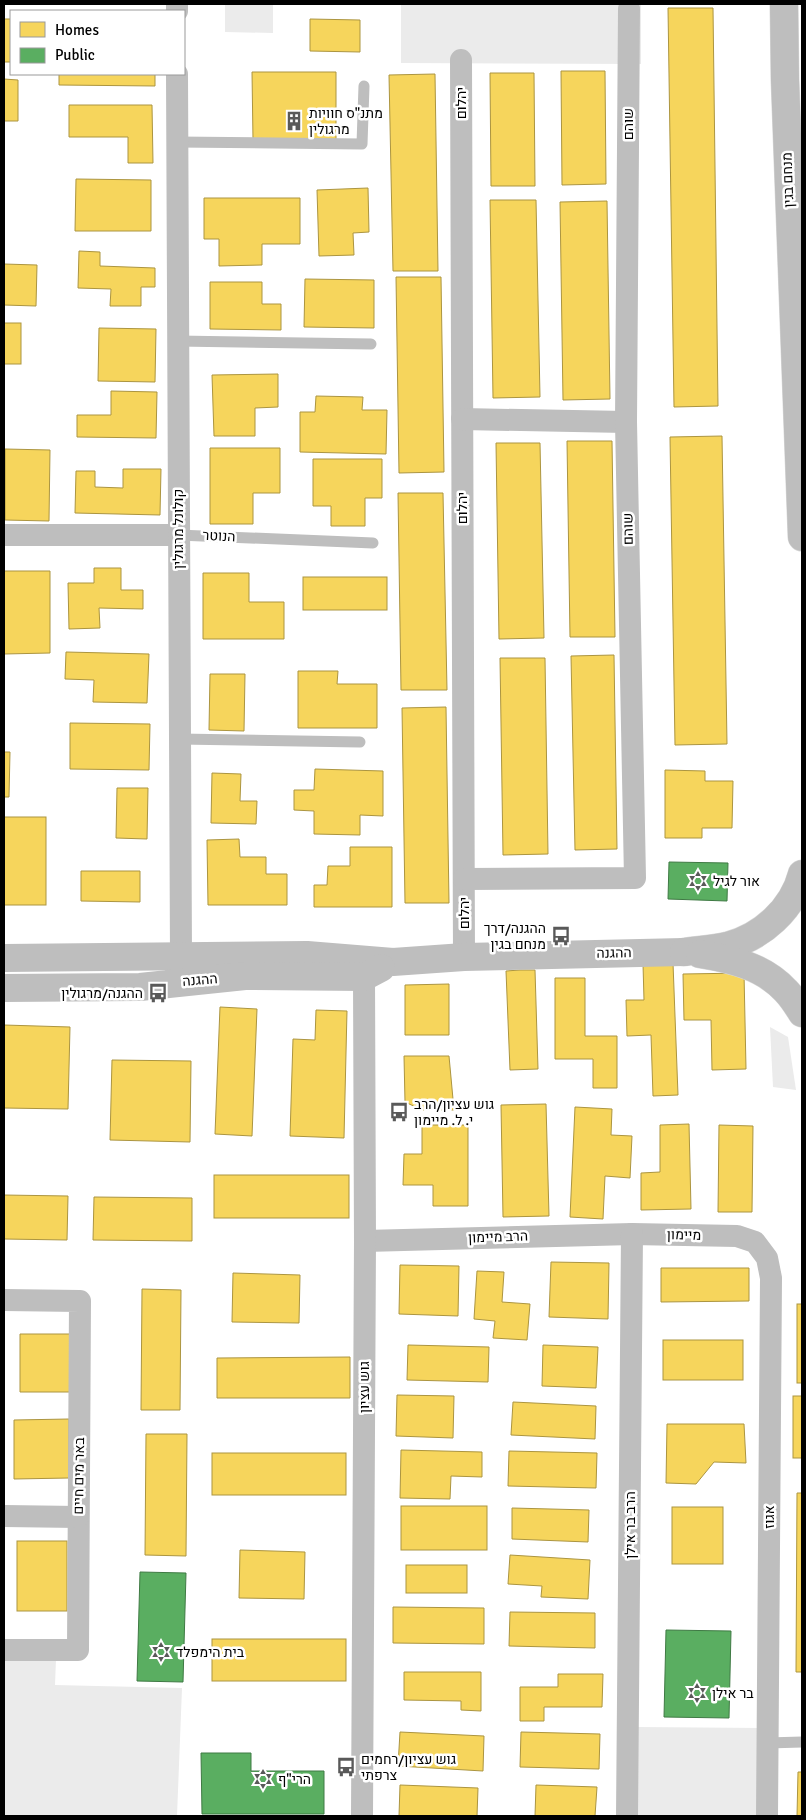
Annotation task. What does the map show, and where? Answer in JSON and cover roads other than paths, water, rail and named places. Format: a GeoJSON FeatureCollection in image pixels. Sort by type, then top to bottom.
{"type":"FeatureCollection","features":[{"type":"Feature","properties":{"kind":"street","name":"מנחם בגין"},"geometry":{"type":"LineString","coordinates":[[784,4],[785,99],[802,537]]}},
{"type":"Feature","properties":{"kind":"street","name":"שוהם"},"geometry":{"type":"LineString","coordinates":[[464,879],[635,878],[626,422],[629,9]]}},
{"type":"Feature","properties":{"kind":"street","name":"יהלום"},"geometry":{"type":"LineString","coordinates":[[461,60],[464,957]]}},
{"type":"Feature","properties":{"kind":"street","name":"קולונל מרגולין"},"geometry":{"type":"LineString","coordinates":[[172,982],[181,956],[176,75]]}},
{"type":"Feature","properties":{"kind":"street"},"geometry":{"type":"LineString","coordinates":[[462,419],[626,422]]}},
{"type":"Feature","properties":{"kind":"street","name":"הנוטר"},"geometry":{"type":"LineString","coordinates":[[4,535],[178,535]]}},
{"type":"Feature","properties":{"kind":"street"},"geometry":{"type":"LineString","coordinates":[[684,952],[727,946],[747,938],[766,927],[780,916],[795,895],[802,874]]}},
{"type":"Feature","properties":{"kind":"street"},"geometry":{"type":"LineString","coordinates":[[684,952],[729,959],[755,969],[785,990],[802,1012]]}},
{"type":"Feature","properties":{"kind":"street","name":"ההגנה"},"geometry":{"type":"LineString","coordinates":[[4,988],[132,987],[172,982],[363,968],[393,962],[464,957],[684,952]]}},
{"type":"Feature","properties":{"kind":"street","name":"ההגנה"},"geometry":{"type":"LineString","coordinates":[[4,958],[307,955],[363,968]]}},
{"type":"Feature","properties":{"kind":"street","name":"גוש עציון"},"geometry":{"type":"LineString","coordinates":[[362,1816],[365,1241],[363,968]]}},
{"type":"Feature","properties":{"kind":"street","name":"הרב מיימון"},"geometry":{"type":"LineString","coordinates":[[365,1241],[632,1234]]}},
{"type":"Feature","properties":{"kind":"street","name":"מיימון"},"geometry":{"type":"LineString","coordinates":[[632,1234],[737,1236]]}},
{"type":"Feature","properties":{"kind":"street","name":"הרב בר אילן"},"geometry":{"type":"LineString","coordinates":[[627,1816],[632,1234]]}},
{"type":"Feature","properties":{"kind":"street","name":"אגוז"},"geometry":{"type":"LineString","coordinates":[[737,1236],[754,1242],[767,1258],[771,1278],[767,1816]]}},
{"type":"Feature","properties":{"kind":"street","name":"באר מים חיים"},"geometry":{"type":"LineString","coordinates":[[4,1300],[80,1301],[78,1650],[4,1650]]}},
{"type":"Feature","properties":{"kind":"street"},"geometry":{"type":"LineString","coordinates":[[4,1516],[78,1517]]}},
{"type":"Feature","properties":{"kind":"lane"},"geometry":{"type":"LineString","coordinates":[[176,142],[362,144],[364,86]]}},
{"type":"Feature","properties":{"kind":"lane"},"geometry":{"type":"LineString","coordinates":[[177,341],[371,344]]}},
{"type":"Feature","properties":{"kind":"lane","name":"הנוטר"},"geometry":{"type":"LineString","coordinates":[[178,535],[373,543]]}},
{"type":"Feature","properties":{"kind":"lane"},"geometry":{"type":"LineString","coordinates":[[179,739],[360,742]]}},
{"type":"Feature","properties":{"kind":"lane"},"geometry":{"type":"LineString","coordinates":[[767,1743],[802,1742]]}},
{"type":"Feature","properties":{"kind":"place","name":"מתנ\"ס חוויות מרגולין"},"geometry":{"type":"Point","coordinates":[294,121]}},
{"type":"Feature","properties":{"kind":"place","name":"אור לגיל"},"geometry":{"type":"Point","coordinates":[698,881]}},
{"type":"Feature","properties":{"kind":"place","name":"ההגנה/דרך מנחם בגין"},"geometry":{"type":"Point","coordinates":[561,936]}},
{"type":"Feature","properties":{"kind":"place","name":"ההגנה/מרגולין"},"geometry":{"type":"Point","coordinates":[158,993]}},
{"type":"Feature","properties":{"kind":"place","name":"גוש עציון/הרב י. ל. מיימון"},"geometry":{"type":"Point","coordinates":[399,1112]}},
{"type":"Feature","properties":{"kind":"place","name":"בית הימפלד"},"geometry":{"type":"Point","coordinates":[161,1652]}},
{"type":"Feature","properties":{"kind":"place","name":"בר אילן"},"geometry":{"type":"Point","coordinates":[697,1693]}},
{"type":"Feature","properties":{"kind":"place","name":"גוש עציון/רחמים צרפתי"},"geometry":{"type":"Point","coordinates":[346,1767]}},
{"type":"Feature","properties":{"kind":"place","name":"הרי\"ף"},"geometry":{"type":"Point","coordinates":[263,1779]}}]}
